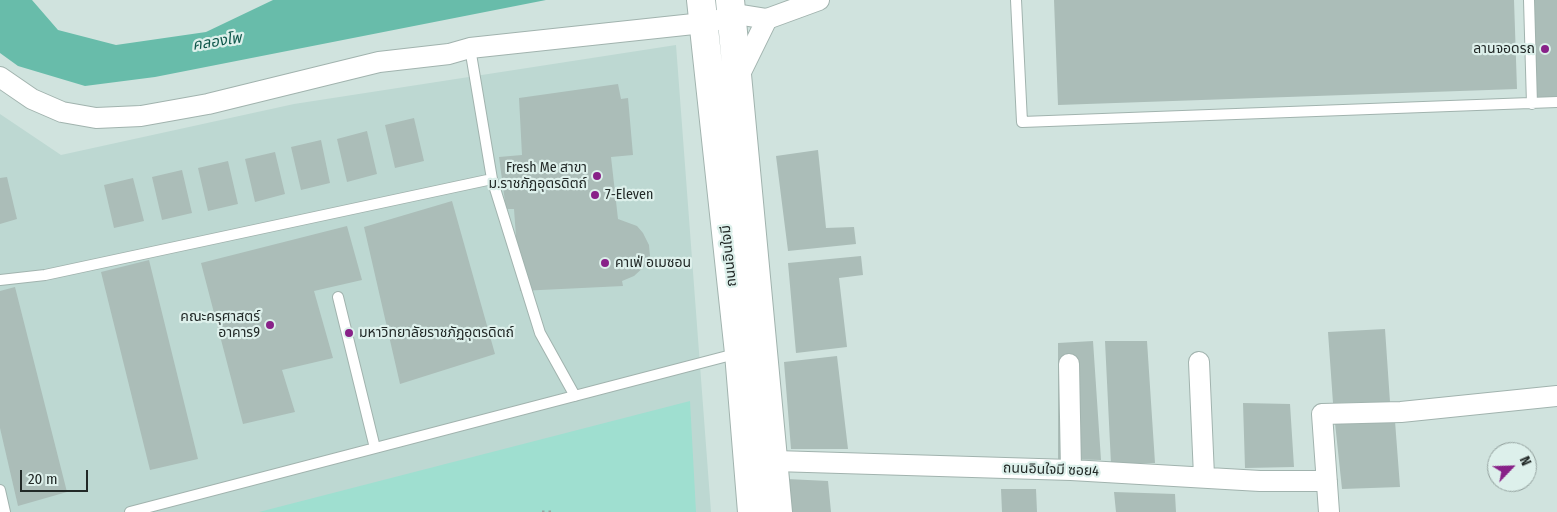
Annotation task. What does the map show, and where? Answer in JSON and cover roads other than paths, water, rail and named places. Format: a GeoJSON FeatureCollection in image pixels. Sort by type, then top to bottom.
{"type":"FeatureCollection","features":[{"type":"Feature","properties":{"kind":"main road","name":"ถนนอินใจมี"},"geometry":{"type":"LineString","coordinates":[[738,7],[738,78],[775,461],[778,512]]}},
{"type":"Feature","properties":{"kind":"main road","name":"ถนนอินใจมี"},"geometry":{"type":"LineString","coordinates":[[702,10],[739,353],[752,512]]}},
{"type":"Feature","properties":{"kind":"street"},"geometry":{"type":"LineString","coordinates":[[0,77],[32,99],[62,112],[96,118],[141,116],[208,104],[379,62],[449,54],[470,48],[546,42],[702,10],[738,7],[766,19],[819,0]]}},
{"type":"Feature","properties":{"kind":"street"},"geometry":{"type":"LineString","coordinates":[[738,78],[766,19]]}},
{"type":"Feature","properties":{"kind":"street"},"geometry":{"type":"LineString","coordinates":[[1199,362],[1204,476]]}},
{"type":"Feature","properties":{"kind":"street"},"geometry":{"type":"LineString","coordinates":[[1069,364],[1071,470]]}},
{"type":"Feature","properties":{"kind":"street"},"geometry":{"type":"LineString","coordinates":[[1330,512],[1322,414],[1401,412],[1557,396]]}},
{"type":"Feature","properties":{"kind":"street","name":"ถนนอินใจมี ซอย4"},"geometry":{"type":"LineString","coordinates":[[775,461],[1071,470],[1204,476],[1260,481],[1327,481]]}},
{"type":"Feature","properties":{"kind":"lane"},"geometry":{"type":"LineString","coordinates":[[1016,0],[1022,122],[1557,102]]}},
{"type":"Feature","properties":{"kind":"lane"},"geometry":{"type":"LineString","coordinates":[[1529,0],[1532,104]]}},
{"type":"Feature","properties":{"kind":"lane"},"geometry":{"type":"LineString","coordinates":[[470,48],[492,179],[540,333],[575,396]]}},
{"type":"Feature","properties":{"kind":"lane"},"geometry":{"type":"LineString","coordinates":[[0,280],[45,275],[492,179]]}},
{"type":"Feature","properties":{"kind":"lane"},"geometry":{"type":"LineString","coordinates":[[338,297],[375,448]]}},
{"type":"Feature","properties":{"kind":"lane"},"geometry":{"type":"LineString","coordinates":[[130,512],[739,353]]}},
{"type":"Feature","properties":{"kind":"lane"},"geometry":{"type":"LineString","coordinates":[[0,490],[5,512]]}},
{"type":"Feature","properties":{"kind":"water","name":"คลองโพ"},"geometry":{"type":"Polygon","coordinates":[[[0,0],[32,0],[58,30],[116,45],[206,32],[273,0],[546,0],[155,77],[85,86],[18,66],[0,53],[0,0]]]}},
{"type":"Feature","properties":{"kind":"place","name":"ลานจอดรถ"},"geometry":{"type":"Point","coordinates":[1545,49]}},
{"type":"Feature","properties":{"kind":"place","name":"Fresh Me สาขา ม.ราชภัฏอุตรดิตถ์"},"geometry":{"type":"Point","coordinates":[597,176]}},
{"type":"Feature","properties":{"kind":"place","name":"7-Eleven"},"geometry":{"type":"Point","coordinates":[595,195]}},
{"type":"Feature","properties":{"kind":"place","name":"คาเฟ่ อเมซอน"},"geometry":{"type":"Point","coordinates":[605,263]}},
{"type":"Feature","properties":{"kind":"place","name":"คณะครุศาสตร์ อาคาร9"},"geometry":{"type":"Point","coordinates":[270,325]}},
{"type":"Feature","properties":{"kind":"place","name":"มหาวิทยาลัยราชภัฏอุตรดิตถ์"},"geometry":{"type":"Point","coordinates":[349,333]}}]}
